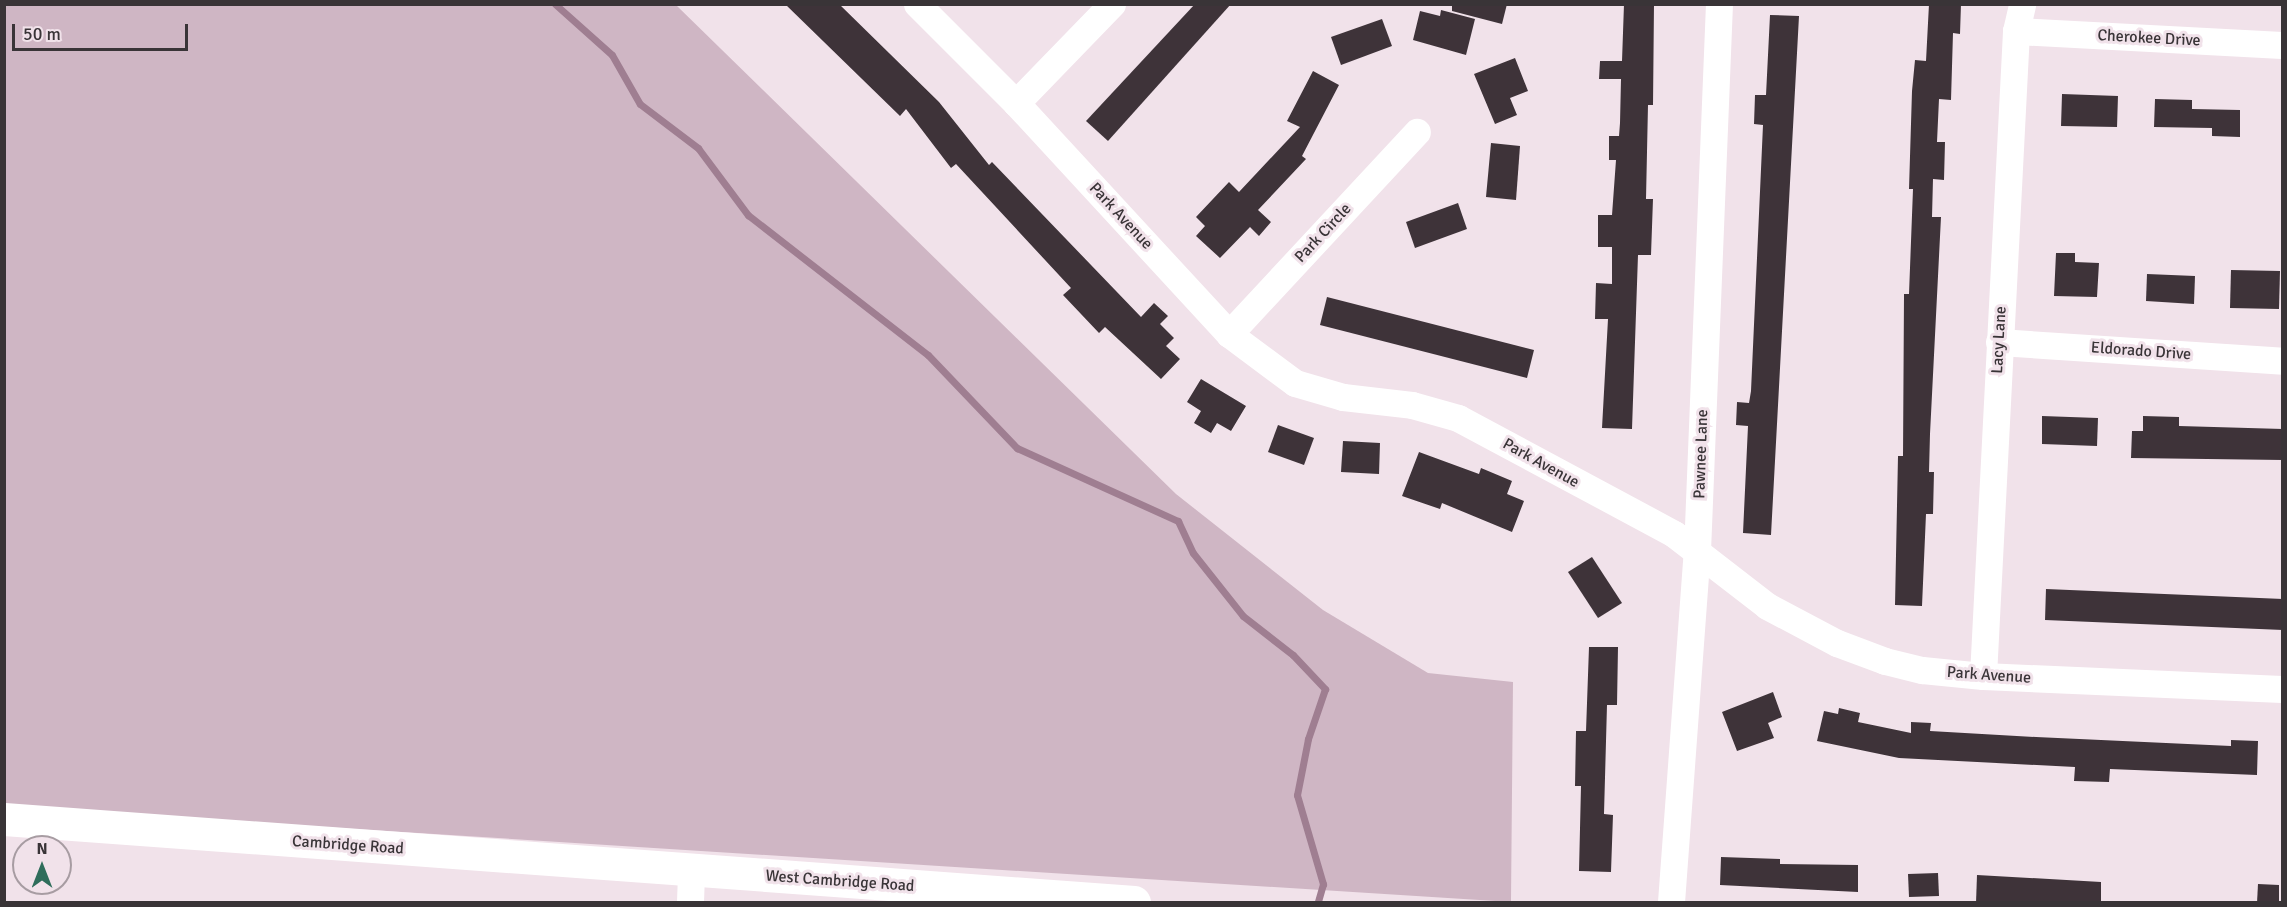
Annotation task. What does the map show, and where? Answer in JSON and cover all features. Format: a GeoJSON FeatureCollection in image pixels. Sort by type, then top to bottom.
{"type":"FeatureCollection","features":[{"type":"Feature","properties":{"kind":"street","name":"Park Avenue"},"geometry":{"type":"LineString","coordinates":[[917,4],[1016,103],[1229,334],[1295,383],[1343,397],[1412,405],[1458,418],[1674,534],[1767,606],[1837,644],[1922,670],[2283,689]]}},
{"type":"Feature","properties":{"kind":"street"},"geometry":{"type":"LineString","coordinates":[[1016,103],[1112,4]]}},
{"type":"Feature","properties":{"kind":"street","name":"Pawnee Lane"},"geometry":{"type":"LineString","coordinates":[[1671,903],[1697,551],[1719,4]]}},
{"type":"Feature","properties":{"kind":"street","name":"Lacy Lane"},"geometry":{"type":"LineString","coordinates":[[1983,675],[2016,31],[2022,4]]}},
{"type":"Feature","properties":{"kind":"street","name":"Cherokee Drive"},"geometry":{"type":"LineString","coordinates":[[2016,31],[2283,45]]}},
{"type":"Feature","properties":{"kind":"street","name":"Park Circle"},"geometry":{"type":"LineString","coordinates":[[1229,334],[1418,132]]}},
{"type":"Feature","properties":{"kind":"street","name":"Eldorado Drive"},"geometry":{"type":"LineString","coordinates":[[1999,342],[2283,361]]}},
{"type":"Feature","properties":{"kind":"street","name":"Cambridge Road"},"geometry":{"type":"LineString","coordinates":[[4,819],[690,887]]}},
{"type":"Feature","properties":{"kind":"street","name":"West Cambridge Road"},"geometry":{"type":"LineString","coordinates":[[690,887],[1134,903]]}},
{"type":"Feature","properties":{"kind":"shaded area"},"geometry":{"type":"Polygon","coordinates":[[[4,5],[676,5],[1176,494],[1323,610],[1428,673],[1513,682],[1511,902],[5,807],[4,5]]]}},
{"type":"Feature","properties":{"kind":"building"},"geometry":{"type":"Polygon","coordinates":[[[785,4],[839,4],[939,102],[989,165],[992,162],[1141,317],[1154,303],[1168,316],[1160,324],[1174,338],[1166,346],[1180,359],[1161,379],[1105,327],[1099,333],[1063,295],[1071,288],[956,164],[951,168],[906,109],[900,116],[785,4]]]}},
{"type":"Feature","properties":{"kind":"building"},"geometry":{"type":"Polygon","coordinates":[[[1195,4],[1231,4],[1108,141],[1086,121],[1195,4]]]}},
{"type":"Feature","properties":{"kind":"building"},"geometry":{"type":"Polygon","coordinates":[[[1452,4],[1507,4],[1502,24],[1452,11],[1452,4]]]}},
{"type":"Feature","properties":{"kind":"building"},"geometry":{"type":"Polygon","coordinates":[[[1624,4],[1654,4],[1653,105],[1648,105],[1646,199],[1653,199],[1651,255],[1638,255],[1632,429],[1602,428],[1608,319],[1595,319],[1596,283],[1612,284],[1612,247],[1598,247],[1598,215],[1612,215],[1616,160],[1609,160],[1609,136],[1619,136],[1621,79],[1599,79],[1600,61],[1622,61],[1624,4]]]}},
{"type":"Feature","properties":{"kind":"building"},"geometry":{"type":"Polygon","coordinates":[[[1929,4],[1961,4],[1960,34],[1953,33],[1951,100],[1939,99],[1937,142],[1945,142],[1944,180],[1933,179],[1932,217],[1941,217],[1930,434],[1929,472],[1934,472],[1933,514],[1926,514],[1922,606],[1895,605],[1898,456],[1903,456],[1904,294],[1909,294],[1913,189],[1909,189],[1912,91],[1915,60],[1926,61],[1929,4]]]}},
{"type":"Feature","properties":{"kind":"building"},"geometry":{"type":"Polygon","coordinates":[[[1441,10],[1475,19],[1466,55],[1413,40],[1420,11],[1440,16],[1441,10]]]}},
{"type":"Feature","properties":{"kind":"building"},"geometry":{"type":"Polygon","coordinates":[[[1770,15],[1799,16],[1771,535],[1743,533],[1748,426],[1736,425],[1737,402],[1749,403],[1751,391],[1763,125],[1754,124],[1755,95],[1766,95],[1770,15]]]}},
{"type":"Feature","properties":{"kind":"building"},"geometry":{"type":"Polygon","coordinates":[[[1382,19],[1392,46],[1341,65],[1331,37],[1382,19]]]}},
{"type":"Feature","properties":{"kind":"building"},"geometry":{"type":"Polygon","coordinates":[[[1515,58],[1528,91],[1510,98],[1517,115],[1495,124],[1474,74],[1515,58]]]}},
{"type":"Feature","properties":{"kind":"building"},"geometry":{"type":"Polygon","coordinates":[[[1313,71],[1339,85],[1302,156],[1306,159],[1258,210],[1271,222],[1259,236],[1250,227],[1220,258],[1196,236],[1205,226],[1196,217],[1229,182],[1239,192],[1300,127],[1287,121],[1313,71]]]}},
{"type":"Feature","properties":{"kind":"building"},"geometry":{"type":"Polygon","coordinates":[[[2062,94],[2118,96],[2117,127],[2061,126],[2062,94]]]}},
{"type":"Feature","properties":{"kind":"building"},"geometry":{"type":"Polygon","coordinates":[[[2155,99],[2192,100],[2192,109],[2240,110],[2240,137],[2212,136],[2212,128],[2154,127],[2155,99]]]}},
{"type":"Feature","properties":{"kind":"building"},"geometry":{"type":"Polygon","coordinates":[[[1491,143],[1520,146],[1516,200],[1486,197],[1491,143]]]}},
{"type":"Feature","properties":{"kind":"building"},"geometry":{"type":"Polygon","coordinates":[[[1458,203],[1467,229],[1415,248],[1406,222],[1458,203]]]}},
{"type":"Feature","properties":{"kind":"building"},"geometry":{"type":"Polygon","coordinates":[[[2056,253],[2075,253],[2075,262],[2099,263],[2097,297],[2054,296],[2056,253]]]}},
{"type":"Feature","properties":{"kind":"building"},"geometry":{"type":"Polygon","coordinates":[[[2231,270],[2280,271],[2279,309],[2230,308],[2231,270]]]}},
{"type":"Feature","properties":{"kind":"building"},"geometry":{"type":"Polygon","coordinates":[[[2147,274],[2195,276],[2194,304],[2146,301],[2147,274]]]}},
{"type":"Feature","properties":{"kind":"building"},"geometry":{"type":"Polygon","coordinates":[[[1327,297],[1534,350],[1527,378],[1320,325],[1327,297]]]}},
{"type":"Feature","properties":{"kind":"building"},"geometry":{"type":"Polygon","coordinates":[[[1201,379],[1246,406],[1231,431],[1217,423],[1211,433],[1194,423],[1201,411],[1187,402],[1201,379]]]}},
{"type":"Feature","properties":{"kind":"building"},"geometry":{"type":"Polygon","coordinates":[[[2042,416],[2098,418],[2097,446],[2042,444],[2042,416]]]}},
{"type":"Feature","properties":{"kind":"building"},"geometry":{"type":"Polygon","coordinates":[[[2143,416],[2179,417],[2179,426],[2283,429],[2283,460],[2131,458],[2132,431],[2143,431],[2143,416]]]}},
{"type":"Feature","properties":{"kind":"building"},"geometry":{"type":"Polygon","coordinates":[[[1278,425],[1314,438],[1304,465],[1268,452],[1278,425]]]}},
{"type":"Feature","properties":{"kind":"building"},"geometry":{"type":"Polygon","coordinates":[[[1343,441],[1380,443],[1379,474],[1341,472],[1343,441]]]}},
{"type":"Feature","properties":{"kind":"building"},"geometry":{"type":"Polygon","coordinates":[[[1419,452],[1479,474],[1481,468],[1512,481],[1507,494],[1524,501],[1512,532],[1442,503],[1440,509],[1402,496],[1419,452]]]}},
{"type":"Feature","properties":{"kind":"building"},"geometry":{"type":"Polygon","coordinates":[[[1592,557],[1622,603],[1598,618],[1568,572],[1592,557]]]}},
{"type":"Feature","properties":{"kind":"building"},"geometry":{"type":"Polygon","coordinates":[[[2046,589],[2283,599],[2283,630],[2045,620],[2046,589]]]}},
{"type":"Feature","properties":{"kind":"building"},"geometry":{"type":"Polygon","coordinates":[[[1589,647],[1618,647],[1617,705],[1607,705],[1604,814],[1613,815],[1611,872],[1579,871],[1581,786],[1575,786],[1576,731],[1586,731],[1589,647]]]}},
{"type":"Feature","properties":{"kind":"building"},"geometry":{"type":"Polygon","coordinates":[[[1773,692],[1782,717],[1768,723],[1774,738],[1737,751],[1722,712],[1773,692]]]}},
{"type":"Feature","properties":{"kind":"building"},"geometry":{"type":"Polygon","coordinates":[[[1839,708],[1860,713],[1858,722],[1911,733],[1911,722],[1931,723],[1930,731],[2036,737],[2231,746],[2231,740],[2258,741],[2257,775],[2110,769],[2109,782],[2074,781],[2075,767],[1899,758],[1817,741],[1824,711],[1838,714],[1839,708]]]}},
{"type":"Feature","properties":{"kind":"building"},"geometry":{"type":"Polygon","coordinates":[[[1721,857],[1780,859],[1780,864],[1858,865],[1858,892],[1720,885],[1721,857]]]}},
{"type":"Feature","properties":{"kind":"building"},"geometry":{"type":"Polygon","coordinates":[[[1938,873],[1939,896],[1909,897],[1908,874],[1938,873]]]}},
{"type":"Feature","properties":{"kind":"building"},"geometry":{"type":"Polygon","coordinates":[[[1977,875],[2101,882],[2101,903],[1976,903],[1977,875]]]}},
{"type":"Feature","properties":{"kind":"building"},"geometry":{"type":"Polygon","coordinates":[[[2258,884],[2279,885],[2279,903],[2257,903],[2258,884]]]}},
{"type":"Feature","properties":{"kind":"waterway"},"geometry":{"type":"LineString","coordinates":[[555,4],[612,55],[640,104],[698,148],[748,215],[928,355],[1017,448],[1178,521],[1193,553],[1243,616],[1293,655],[1325,689],[1308,739],[1297,795],[1323,884],[1318,902]]}}]}
